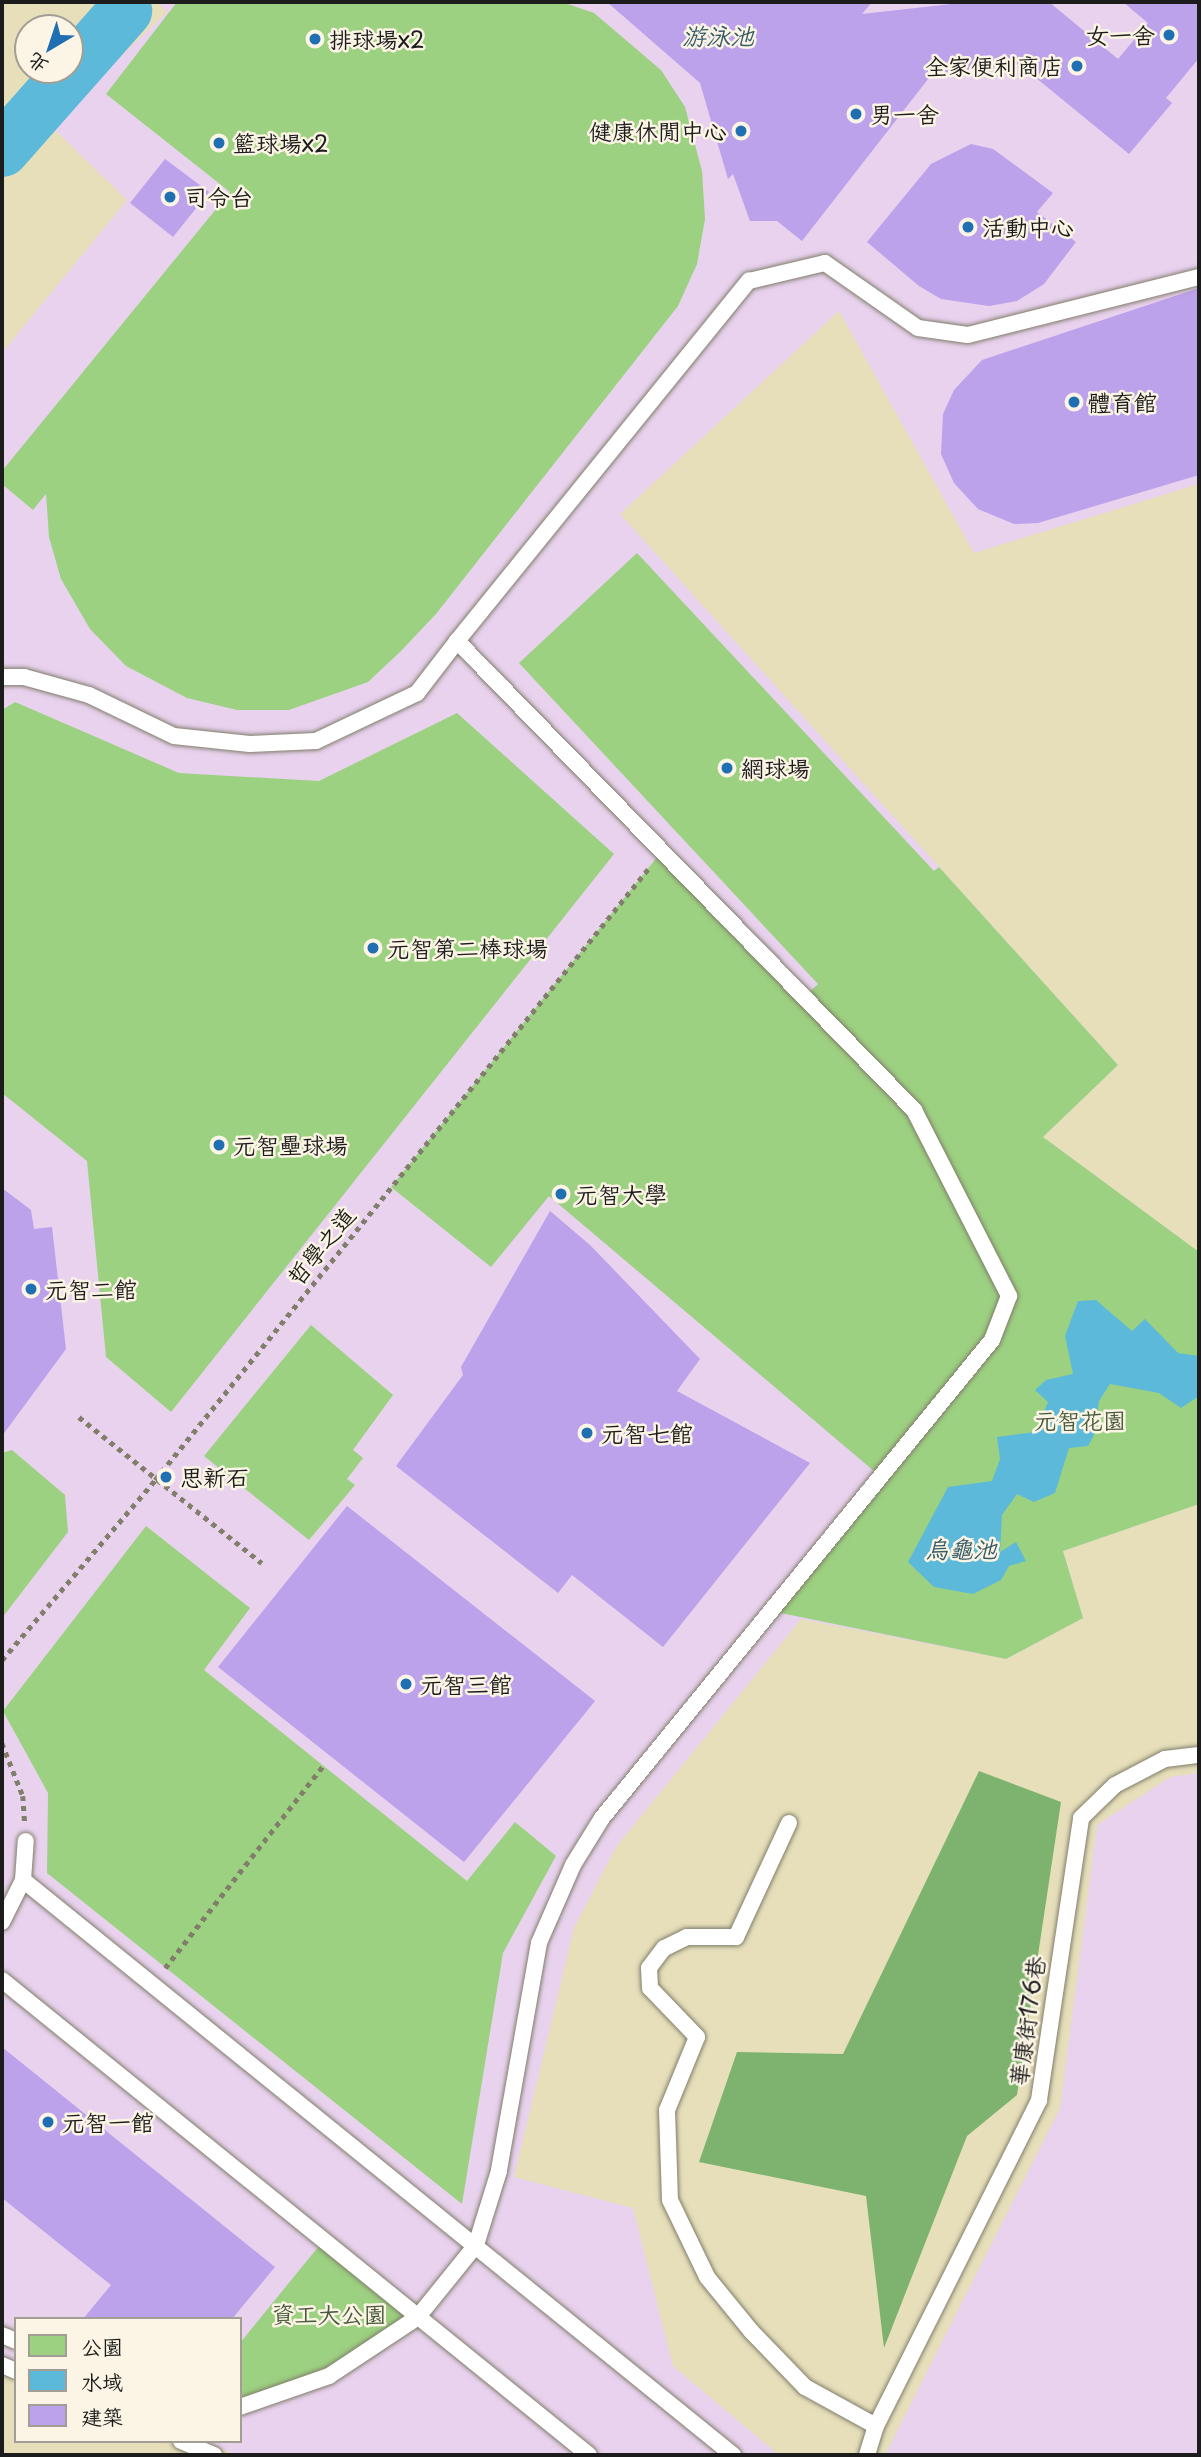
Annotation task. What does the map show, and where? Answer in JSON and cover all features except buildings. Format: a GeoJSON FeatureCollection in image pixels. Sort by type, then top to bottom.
{"type":"FeatureCollection","features":[{"type":"Feature","properties":{"kind":"lane"},"geometry":{"type":"LineString","coordinates":[[2,677],[24,677],[89,695],[174,736],[250,744],[316,741],[417,693],[748,281],[825,264],[918,328],[968,335],[1199,277]]}},
{"type":"Feature","properties":{"kind":"lane"},"geometry":{"type":"LineString","coordinates":[[242,2406],[329,2376],[418,2317],[476,2245],[499,2171],[539,1943],[573,1865],[602,1818],[992,1340],[1009,1296],[914,1110],[457,641]]}},
{"type":"Feature","properties":{"kind":"lane","name":"華康街176巷"},"geometry":{"type":"LineString","coordinates":[[867,2455],[876,2426],[1039,2100],[1081,1818],[1115,1785],[1165,1759],[1199,1755]]}},
{"type":"Feature","properties":{"kind":"lane"},"geometry":{"type":"LineString","coordinates":[[789,1823],[736,1937],[687,1937],[664,1948],[649,1968],[650,1988],[697,2037],[667,2110],[670,2200],[707,2277],[751,2331],[805,2387],[876,2426]]}},
{"type":"Feature","properties":{"kind":"lane"},"geometry":{"type":"LineString","coordinates":[[2,1922],[23,1880],[26,1841]]}},
{"type":"Feature","properties":{"kind":"lane"},"geometry":{"type":"LineString","coordinates":[[23,1880],[733,2455]]}},
{"type":"Feature","properties":{"kind":"lane"},"geometry":{"type":"LineString","coordinates":[[2,1980],[589,2455]]}},
{"type":"Feature","properties":{"kind":"lane"},"geometry":{"type":"LineString","coordinates":[[186,2443],[214,2455]]}},
{"type":"Feature","properties":{"kind":"path","name":"哲學之道"},"geometry":{"type":"LineString","coordinates":[[2,1660],[155,1480],[663,851]]}},
{"type":"Feature","properties":{"kind":"path"},"geometry":{"type":"LineString","coordinates":[[79,1417],[262,1563]]}},
{"type":"Feature","properties":{"kind":"path"},"geometry":{"type":"LineString","coordinates":[[2,1743],[23,1796],[26,1841]]}},
{"type":"Feature","properties":{"kind":"path"},"geometry":{"type":"LineString","coordinates":[[151,1986],[323,1766]]}},
{"type":"Feature","properties":{"kind":"shaded area","name":"元智大學"},"geometry":{"type":"Polygon","coordinates":[[[158,2],[1199,2],[1199,484],[974,553],[839,311],[620,514],[1118,1065],[1043,1137],[1199,1252],[1199,1504],[1063,1551],[1083,1618],[1006,1659],[801,1619],[616,1847],[574,1928],[514,2177],[633,2208],[673,2366],[779,2455],[236,2455],[207,2443],[242,2443],[242,2317],[14,2317],[14,2364],[2,2359],[2,353],[127,200],[50,125],[167,12],[158,2]]]}},
{"type":"Feature","properties":{"kind":"shaded area"},"geometry":{"type":"Polygon","coordinates":[[[1199,1773],[1199,2455],[885,2455],[1060,2108],[1097,1825],[1170,1777],[1199,1773]]]}},
{"type":"Feature","properties":{"kind":"green space"},"geometry":{"type":"Polygon","coordinates":[[[177,2],[562,2],[594,13],[661,70],[685,107],[702,171],[705,219],[697,264],[678,306],[436,614],[401,651],[368,682],[289,710],[237,710],[187,698],[126,666],[90,629],[61,579],[49,537],[46,494],[33,510],[2,484],[2,471],[230,192],[106,94],[177,2]]]}},
{"type":"Feature","properties":{"kind":"green space","name":"元智花園"},"geometry":{"type":"Polygon","coordinates":[[[637,553],[934,871],[939,867],[1118,1065],[1043,1137],[1199,1252],[1199,1504],[1063,1551],[1083,1618],[1006,1659],[771,1611],[881,1477],[549,1196],[491,1267],[391,1187],[662,851],[804,997],[818,984],[519,663],[637,553]]]}},
{"type":"Feature","properties":{"kind":"green space"},"geometry":{"type":"Polygon","coordinates":[[[15,702],[179,773],[319,781],[457,713],[614,854],[171,1412],[106,1357],[87,1161],[2,1093],[2,710],[15,702]]]}},
{"type":"Feature","properties":{"kind":"green space"},"geometry":{"type":"Polygon","coordinates":[[[311,1325],[393,1395],[353,1450],[363,1458],[347,1479],[355,1485],[309,1540],[204,1456],[311,1325]]]}},
{"type":"Feature","properties":{"kind":"green space"},"geometry":{"type":"Polygon","coordinates":[[[12,1450],[65,1495],[68,1532],[2,1618],[2,1453],[12,1450]]]}},
{"type":"Feature","properties":{"kind":"green space"},"geometry":{"type":"Polygon","coordinates":[[[146,1526],[250,1608],[204,1670],[467,1881],[515,1822],[556,1856],[503,1953],[462,2204],[47,1873],[48,1793],[3,1711],[146,1526]]]}},
{"type":"Feature","properties":{"kind":"green space"},"geometry":{"type":"Polygon","coordinates":[[[979,1771],[1061,1802],[1017,2095],[967,2136],[884,2348],[866,2196],[699,2162],[737,2052],[843,2054],[979,1771]]]}},
{"type":"Feature","properties":{"kind":"green space","name":"資工大公園"},"geometry":{"type":"Polygon","coordinates":[[[323,2241],[418,2317],[339,2370],[242,2406],[242,2341],[323,2241]]]}},
{"type":"Feature","properties":{"kind":"water","name":"烏龜池"},"geometry":{"type":"Polygon","coordinates":[[[1096,1300],[1132,1331],[1145,1319],[1178,1353],[1199,1356],[1199,1396],[1181,1408],[1159,1393],[1110,1384],[1099,1401],[1094,1435],[1088,1446],[1069,1448],[1055,1493],[1034,1502],[1017,1494],[1002,1515],[1000,1552],[1016,1542],[1026,1561],[1009,1566],[1001,1580],[973,1594],[934,1587],[908,1562],[948,1487],[992,1481],[1000,1459],[997,1437],[1035,1432],[1048,1402],[1035,1390],[1046,1380],[1073,1374],[1065,1336],[1078,1301],[1096,1300]]]}},
{"type":"Feature","properties":{"kind":"waterway"},"geometry":{"type":"LineString","coordinates":[[2,150],[125,11]]}},
{"type":"Feature","properties":{"kind":"place","name":"女一舍"},"geometry":{"type":"Point","coordinates":[1169,35]}},
{"type":"Feature","properties":{"kind":"place","name":"排球場x2"},"geometry":{"type":"Point","coordinates":[315,39]}},
{"type":"Feature","properties":{"kind":"place","name":"全家便利商店"},"geometry":{"type":"Point","coordinates":[1077,66]}},
{"type":"Feature","properties":{"kind":"place","name":"男一舍"},"geometry":{"type":"Point","coordinates":[856,114]}},
{"type":"Feature","properties":{"kind":"place","name":"健康休閒中心"},"geometry":{"type":"Point","coordinates":[741,131]}},
{"type":"Feature","properties":{"kind":"place","name":"籃球場x2"},"geometry":{"type":"Point","coordinates":[219,143]}},
{"type":"Feature","properties":{"kind":"place","name":"司令台"},"geometry":{"type":"Point","coordinates":[170,197]}},
{"type":"Feature","properties":{"kind":"place","name":"活動中心"},"geometry":{"type":"Point","coordinates":[968,227]}},
{"type":"Feature","properties":{"kind":"place","name":"體育館"},"geometry":{"type":"Point","coordinates":[1074,402]}},
{"type":"Feature","properties":{"kind":"place","name":"網球場"},"geometry":{"type":"Point","coordinates":[727,768]}},
{"type":"Feature","properties":{"kind":"place","name":"元智第二棒球場"},"geometry":{"type":"Point","coordinates":[373,948]}},
{"type":"Feature","properties":{"kind":"place","name":"元智壘球場"},"geometry":{"type":"Point","coordinates":[219,1145]}},
{"type":"Feature","properties":{"kind":"place","name":"元智大學"},"geometry":{"type":"Point","coordinates":[561,1194]}},
{"type":"Feature","properties":{"kind":"place","name":"元智二館"},"geometry":{"type":"Point","coordinates":[31,1289]}},
{"type":"Feature","properties":{"kind":"place","name":"元智七館"},"geometry":{"type":"Point","coordinates":[587,1433]}},
{"type":"Feature","properties":{"kind":"place","name":"思新石"},"geometry":{"type":"Point","coordinates":[166,1477]}},
{"type":"Feature","properties":{"kind":"place","name":"元智三館"},"geometry":{"type":"Point","coordinates":[406,1684]}},
{"type":"Feature","properties":{"kind":"place","name":"元智一館"},"geometry":{"type":"Point","coordinates":[48,2122]}},
{"type":"Feature","properties":{"kind":"water label","name":"游泳池"},"geometry":{"type":"Point","coordinates":[718,36]}}]}
